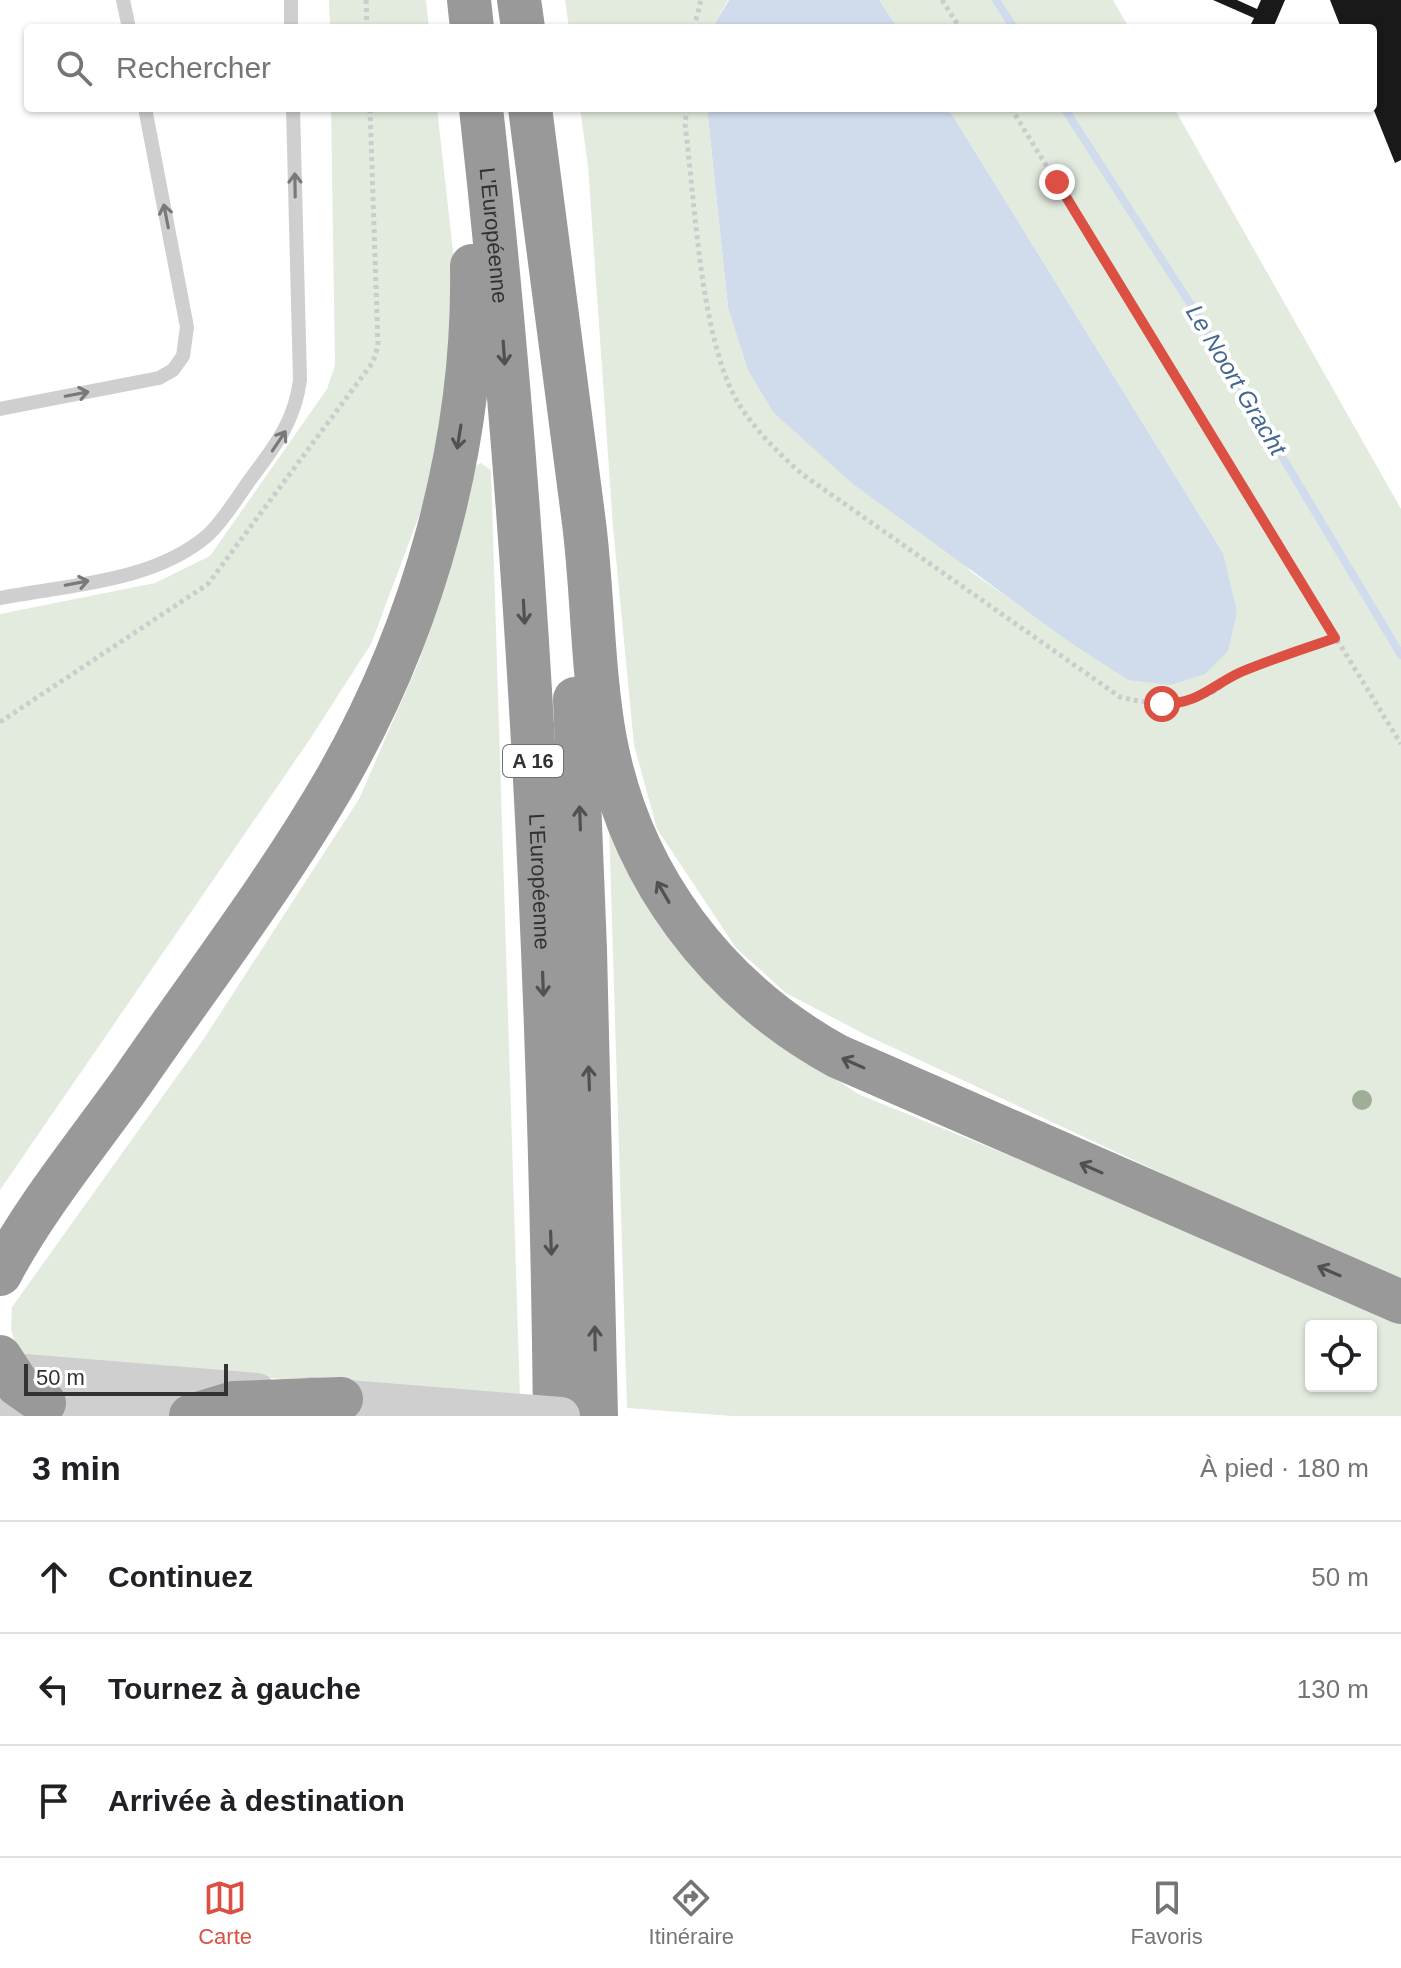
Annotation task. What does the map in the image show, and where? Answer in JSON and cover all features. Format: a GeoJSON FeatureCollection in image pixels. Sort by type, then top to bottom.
{"type":"FeatureCollection","features":[{"type":"Feature","properties":{"kind":"highway"},"geometry":{"type":"LineString","coordinates":[[456,0],[457,24]]}},
{"type":"Feature","properties":{"kind":"highway"},"geometry":{"type":"LineString","coordinates":[[469,0],[472,24]]}},
{"type":"Feature","properties":{"kind":"highway"},"geometry":{"type":"LineString","coordinates":[[519,0],[522,24]]}},
{"type":"Feature","properties":{"kind":"highway"},"geometry":{"type":"LineString","coordinates":[[0,1274],[308,824],[357,739],[400,640],[439,530],[465,403],[472,286],[461,112]]}},
{"type":"Feature","properties":{"kind":"highway","name":"L'Européenne"},"geometry":{"type":"LineString","coordinates":[[481,112],[504,342],[532,752],[558,1416]]}},
{"type":"Feature","properties":{"kind":"highway","name":"L'Européenne"},"geometry":{"type":"LineString","coordinates":[[530,112],[558,424],[574,685],[585,950],[596,1416]]}},
{"type":"Feature","properties":{"kind":"highway"},"geometry":{"type":"LineString","coordinates":[[531,112],[587,544],[605,740],[631,828],[684,925],[743,992],[797,1033],[837,1056],[1401,1302]]}},
{"type":"Feature","properties":{"kind":"highway"},"geometry":{"type":"LineString","coordinates":[[0,1232],[344,735],[400,640]]}},
{"type":"Feature","properties":{"kind":"highway"},"geometry":{"type":"LineString","coordinates":[[2,1375],[44,1403]]}},
{"type":"Feature","properties":{"kind":"highway"},"geometry":{"type":"LineString","coordinates":[[198,1416],[234,1403],[341,1399]]}},
{"type":"Feature","properties":{"kind":"street"},"geometry":{"type":"LineString","coordinates":[[2,1375],[558,1416]]}},
{"type":"Feature","properties":{"kind":"street"},"geometry":{"type":"LineString","coordinates":[[44,1403],[198,1416]]}},
{"type":"Feature","properties":{"kind":"lane"},"geometry":{"type":"LineString","coordinates":[[123,0],[128,24]]}},
{"type":"Feature","properties":{"kind":"lane"},"geometry":{"type":"LineString","coordinates":[[291,0],[291,24]]}},
{"type":"Feature","properties":{"kind":"lane"},"geometry":{"type":"LineString","coordinates":[[0,409],[159,378],[173,370],[183,356],[186,318],[146,112]]}},
{"type":"Feature","properties":{"kind":"lane"},"geometry":{"type":"LineString","coordinates":[[0,598],[140,571],[185,551],[211,532],[282,436],[295,411],[300,380],[293,112]]}},
{"type":"Feature","properties":{"kind":"path"},"geometry":{"type":"LineString","coordinates":[[366,0],[367,24]]}},
{"type":"Feature","properties":{"kind":"path"},"geometry":{"type":"LineString","coordinates":[[695,24],[701,0]]}},
{"type":"Feature","properties":{"kind":"path"},"geometry":{"type":"LineString","coordinates":[[942,0],[957,24]]}},
{"type":"Feature","properties":{"kind":"path"},"geometry":{"type":"LineString","coordinates":[[686,112],[685,124],[706,293],[723,368],[738,402],[778,454],[802,474],[1120,697],[1146,704],[1179,704],[1212,692],[1236,674],[1335,638]]}},
{"type":"Feature","properties":{"kind":"path"},"geometry":{"type":"LineString","coordinates":[[1013,112],[1401,744]]}},
{"type":"Feature","properties":{"kind":"shaded area"},"geometry":{"type":"Polygon","coordinates":[[[329,0],[426,0],[429,24],[330,24],[329,0]]]}},
{"type":"Feature","properties":{"kind":"shaded area"},"geometry":{"type":"Polygon","coordinates":[[[565,0],[728,0],[714,24],[568,24],[565,0]]]}},
{"type":"Feature","properties":{"kind":"shaded area"},"geometry":{"type":"Polygon","coordinates":[[[879,0],[1113,0],[1127,24],[895,24],[879,0]]]}},
{"type":"Feature","properties":{"kind":"shaded area"},"geometry":{"type":"Polygon","coordinates":[[[331,112],[437,112],[454,260],[449,359],[431,484],[371,644],[310,739],[0,1190],[0,614],[155,583],[210,556],[327,389],[335,365],[331,112]]]}},
{"type":"Feature","properties":{"kind":"shaded area"},"geometry":{"type":"Polygon","coordinates":[[[581,112],[707,112],[728,307],[971,572],[1128,680],[1223,553],[950,112],[1176,112],[1401,509],[1401,1285],[868,1036],[786,993],[736,948],[657,829],[634,745],[613,527],[588,166],[581,112]]]}},
{"type":"Feature","properties":{"kind":"shaded area"},"geometry":{"type":"Polygon","coordinates":[[[481,463],[491,470],[520,1398],[34,1359],[17,1351],[11,1329],[12,1307],[203,1040],[359,799],[420,659],[459,534],[473,467],[481,463]]]}},
{"type":"Feature","properties":{"kind":"shaded area"},"geometry":{"type":"Polygon","coordinates":[[[609,826],[773,1036],[858,1094],[1401,1315],[1401,1416],[732,1416],[627,1408],[609,826]]]}},
{"type":"Feature","properties":{"kind":"water"},"geometry":{"type":"Polygon","coordinates":[[[729,0],[879,0],[895,24],[714,24],[729,0]]]}},
{"type":"Feature","properties":{"kind":"water"},"geometry":{"type":"Polygon","coordinates":[[[707,112],[950,112],[1223,553],[1237,612],[1228,651],[1205,674],[1170,685],[1128,680],[1068,641],[853,484],[773,412],[748,370],[728,307],[707,112]]]}},
{"type":"Feature","properties":{"kind":"building"},"geometry":{"type":"Polygon","coordinates":[[[1213,0],[1237,0],[1257,9],[1261,0],[1285,0],[1275,24],[1251,24],[1254,18],[1213,0]]]}},
{"type":"Feature","properties":{"kind":"building"},"geometry":{"type":"Polygon","coordinates":[[[1330,0],[1401,0],[1401,160],[1395,163],[1375,112],[1377,24],[1339,24],[1330,0]]]}},
{"type":"Feature","properties":{"kind":"waterway","name":"Le Noort Gracht"},"geometry":{"type":"LineString","coordinates":[[996,0],[1011,24]]}},
{"type":"Feature","properties":{"kind":"waterway","name":"Le Noort Gracht"},"geometry":{"type":"LineString","coordinates":[[1067,112],[1193,308],[1401,655]]}},
{"type":"Feature","properties":{"kind":"route"},"geometry":{"type":"LineString","coordinates":[[1057,182],[1335,638],[1236,674],[1212,692],[1179,704],[1162,704]]}}]}
